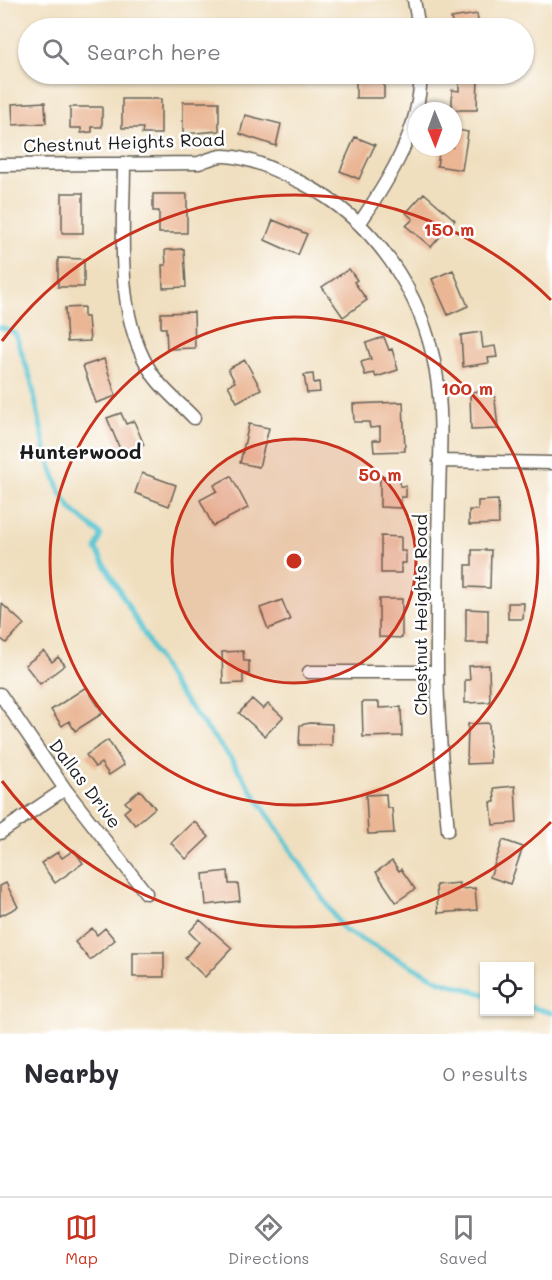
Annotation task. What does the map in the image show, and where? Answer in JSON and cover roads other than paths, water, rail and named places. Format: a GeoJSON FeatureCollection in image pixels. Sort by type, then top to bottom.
{"type":"FeatureCollection","features":[{"type":"Feature","properties":{"kind":"street"},"geometry":{"type":"LineString","coordinates":[[414,0],[417,18]]}},
{"type":"Feature","properties":{"kind":"street"},"geometry":{"type":"LineString","coordinates":[[359,224],[392,177],[405,148],[419,100],[421,84]]}},
{"type":"Feature","properties":{"kind":"street","name":"Chestnut Heights Road"},"geometry":{"type":"LineString","coordinates":[[0,165],[199,163],[223,155],[247,161],[309,187],[359,224],[393,265],[424,322],[437,374],[439,461],[436,672],[448,830]]}},
{"type":"Feature","properties":{"kind":"street"},"geometry":{"type":"LineString","coordinates":[[124,163],[125,282],[134,330],[153,375],[194,418]]}},
{"type":"Feature","properties":{"kind":"street"},"geometry":{"type":"LineString","coordinates":[[439,461],[552,463]]}},
{"type":"Feature","properties":{"kind":"street"},"geometry":{"type":"LineString","coordinates":[[309,672],[436,672]]}},
{"type":"Feature","properties":{"kind":"street","name":"Dallas Drive"},"geometry":{"type":"LineString","coordinates":[[0,694],[65,789],[146,893]]}},
{"type":"Feature","properties":{"kind":"street"},"geometry":{"type":"LineString","coordinates":[[0,833],[65,789]]}},
{"type":"Feature","properties":{"kind":"waterway"},"geometry":{"type":"LineString","coordinates":[[0,327],[15,333],[31,380],[47,457],[61,493],[71,509],[101,535],[96,549],[174,687],[231,759],[344,930],[438,980],[480,993]]}},
{"type":"Feature","properties":{"kind":"waterway"},"geometry":{"type":"LineString","coordinates":[[534,1008],[552,1013]]}},
{"type":"Feature","properties":{"kind":"district","name":"Hunterwood"},"geometry":{"type":"Point","coordinates":[80,452]}}]}
